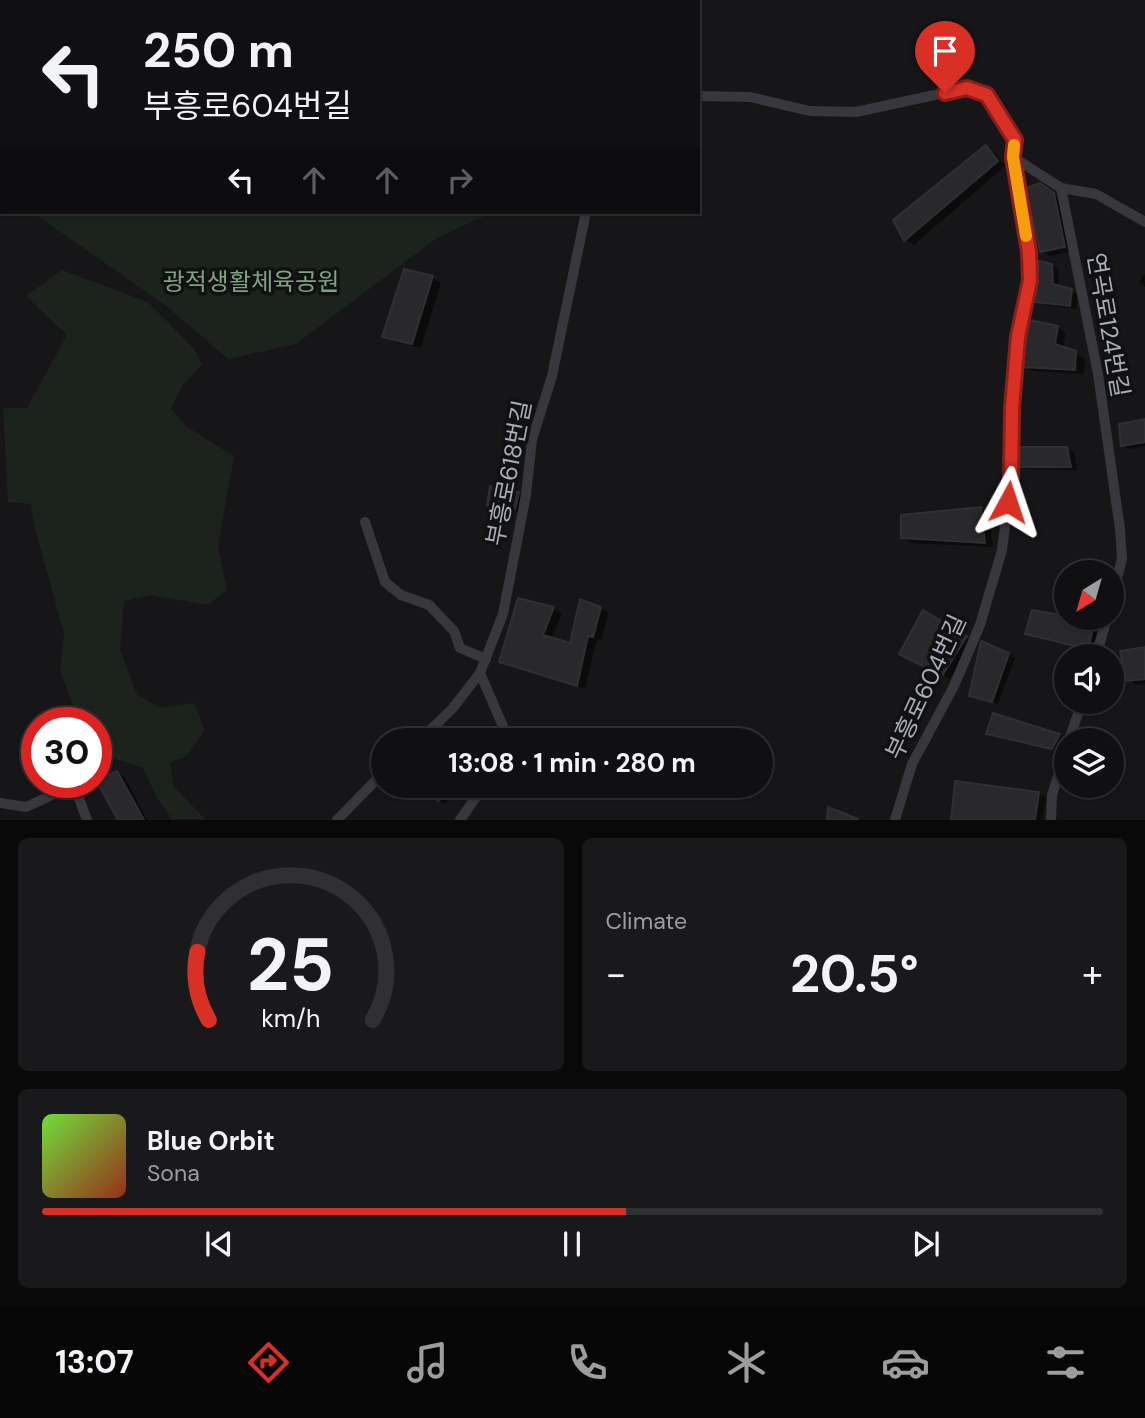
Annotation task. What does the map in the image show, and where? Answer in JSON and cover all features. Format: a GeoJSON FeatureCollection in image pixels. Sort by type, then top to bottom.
{"type":"FeatureCollection","features":[{"type":"Feature","properties":{"kind":"street","name":"부흥로604번길"},"geometry":{"type":"LineString","coordinates":[[700,96],[750,97],[810,111],[856,112],[967,88],[987,95],[1015,140],[1013,157],[1029,252],[1030,280],[1018,337],[1012,408],[1011,478],[1002,550],[980,625],[954,686],[912,764],[895,820]]}},
{"type":"Feature","properties":{"kind":"street"},"geometry":{"type":"LineString","coordinates":[[1013,157],[1061,188],[1096,194],[1145,222]]}},
{"type":"Feature","properties":{"kind":"street","name":"연곡로124번길"},"geometry":{"type":"LineString","coordinates":[[1061,188],[1098,373],[1120,528],[1122,560]]}},
{"type":"Feature","properties":{"kind":"street","name":"부흥로618번길"},"geometry":{"type":"LineString","coordinates":[[432,728],[452,709],[480,673],[503,614],[526,495],[532,440],[552,376],[586,214]]}},
{"type":"Feature","properties":{"kind":"street"},"geometry":{"type":"LineString","coordinates":[[365,522],[385,582],[401,595],[429,605],[454,631],[460,648],[486,659]]}},
{"type":"Feature","properties":{"kind":"street"},"geometry":{"type":"LineString","coordinates":[[480,673],[504,728]]}},
{"type":"Feature","properties":{"kind":"street"},"geometry":{"type":"LineString","coordinates":[[0,803],[26,807],[74,785],[79,792],[87,820]]}},
{"type":"Feature","properties":{"kind":"street"},"geometry":{"type":"LineString","coordinates":[[337,820],[371,785]]}},
{"type":"Feature","properties":{"kind":"street"},"geometry":{"type":"LineString","coordinates":[[1051,820],[1054,789]]}},
{"type":"Feature","properties":{"kind":"street"},"geometry":{"type":"LineString","coordinates":[[460,820],[476,798]]}},
{"type":"Feature","properties":{"kind":"green space","name":"광적생활체육공원"},"geometry":{"type":"Polygon","coordinates":[[[35,214],[488,214],[437,238],[296,344],[228,359],[165,305],[35,214]]]}},
{"type":"Feature","properties":{"kind":"green space"},"geometry":{"type":"Polygon","coordinates":[[[62,270],[148,302],[194,349],[202,365],[182,386],[171,409],[187,427],[234,456],[218,546],[227,590],[207,605],[151,595],[124,601],[120,650],[137,695],[161,708],[194,703],[205,730],[187,756],[170,763],[174,787],[205,819],[172,819],[156,796],[143,768],[116,759],[112,755],[112,707],[73,707],[60,671],[64,634],[31,504],[8,502],[3,408],[27,408],[67,335],[26,296],[62,270]]]}},
{"type":"Feature","properties":{"kind":"building"},"geometry":{"type":"Polygon","coordinates":[[[986,145],[998,161],[904,241],[893,220],[986,145]]]}},
{"type":"Feature","properties":{"kind":"building"},"geometry":{"type":"Polygon","coordinates":[[[1040,183],[1054,193],[1065,247],[1040,252],[1026,188],[1040,183]]]}},
{"type":"Feature","properties":{"kind":"building"},"geometry":{"type":"Polygon","coordinates":[[[1039,261],[1052,264],[1053,284],[1072,289],[1070,306],[1036,302],[1039,261]]]}},
{"type":"Feature","properties":{"kind":"building"},"geometry":{"type":"Polygon","coordinates":[[[404,269],[433,276],[412,344],[382,337],[404,269]]]}},
{"type":"Feature","properties":{"kind":"building"},"geometry":{"type":"Polygon","coordinates":[[[1030,320],[1058,326],[1055,344],[1076,351],[1075,370],[1022,367],[1030,320]]]}},
{"type":"Feature","properties":{"kind":"building"},"geometry":{"type":"Polygon","coordinates":[[[1145,419],[1145,442],[1121,446],[1119,424],[1145,419]]]}},
{"type":"Feature","properties":{"kind":"building"},"geometry":{"type":"Polygon","coordinates":[[[1018,447],[1067,447],[1071,467],[1018,467],[1018,447]]]}},
{"type":"Feature","properties":{"kind":"building"},"geometry":{"type":"Polygon","coordinates":[[[490,486],[519,492],[515,510],[487,506],[490,486]]]}},
{"type":"Feature","properties":{"kind":"building"},"geometry":{"type":"Polygon","coordinates":[[[981,507],[985,543],[901,538],[901,515],[981,507]]]}},
{"type":"Feature","properties":{"kind":"building"},"geometry":{"type":"Polygon","coordinates":[[[518,598],[554,607],[543,635],[570,643],[580,599],[601,607],[593,637],[588,636],[577,686],[499,662],[518,598]]]}},
{"type":"Feature","properties":{"kind":"building"},"geometry":{"type":"Polygon","coordinates":[[[923,610],[967,636],[942,676],[899,654],[923,610]]]}},
{"type":"Feature","properties":{"kind":"building"},"geometry":{"type":"Polygon","coordinates":[[[1032,610],[1054,614],[1054,630],[1093,630],[1089,644],[1067,644],[1025,634],[1032,610]]]}},
{"type":"Feature","properties":{"kind":"building"},"geometry":{"type":"Polygon","coordinates":[[[981,641],[1009,653],[992,702],[969,696],[981,641]]]}},
{"type":"Feature","properties":{"kind":"building"},"geometry":{"type":"Polygon","coordinates":[[[1145,647],[1145,679],[1126,681],[1124,650],[1145,647]]]}},
{"type":"Feature","properties":{"kind":"building"},"geometry":{"type":"Polygon","coordinates":[[[993,713],[1054,732],[1054,745],[1052,749],[986,734],[993,713]]]}},
{"type":"Feature","properties":{"kind":"building"},"geometry":{"type":"Polygon","coordinates":[[[117,771],[144,820],[118,820],[106,798],[112,798],[112,774],[117,771]]]}},
{"type":"Feature","properties":{"kind":"building"},"geometry":{"type":"Polygon","coordinates":[[[955,781],[1039,792],[1035,820],[951,820],[955,781]]]}},
{"type":"Feature","properties":{"kind":"building"},"geometry":{"type":"Polygon","coordinates":[[[828,807],[858,819],[858,820],[827,820],[828,807]]]}},
{"type":"Feature","properties":{"kind":"slow traffic"},"geometry":{"type":"LineString","coordinates":[[1014,145],[1013,157],[1026,236]]}},
{"type":"Feature","properties":{"kind":"route"},"geometry":{"type":"LineString","coordinates":[[945,93],[967,88],[987,95],[1015,140],[1013,157],[1029,252],[1030,280],[1018,337],[1008,502]]}}]}
